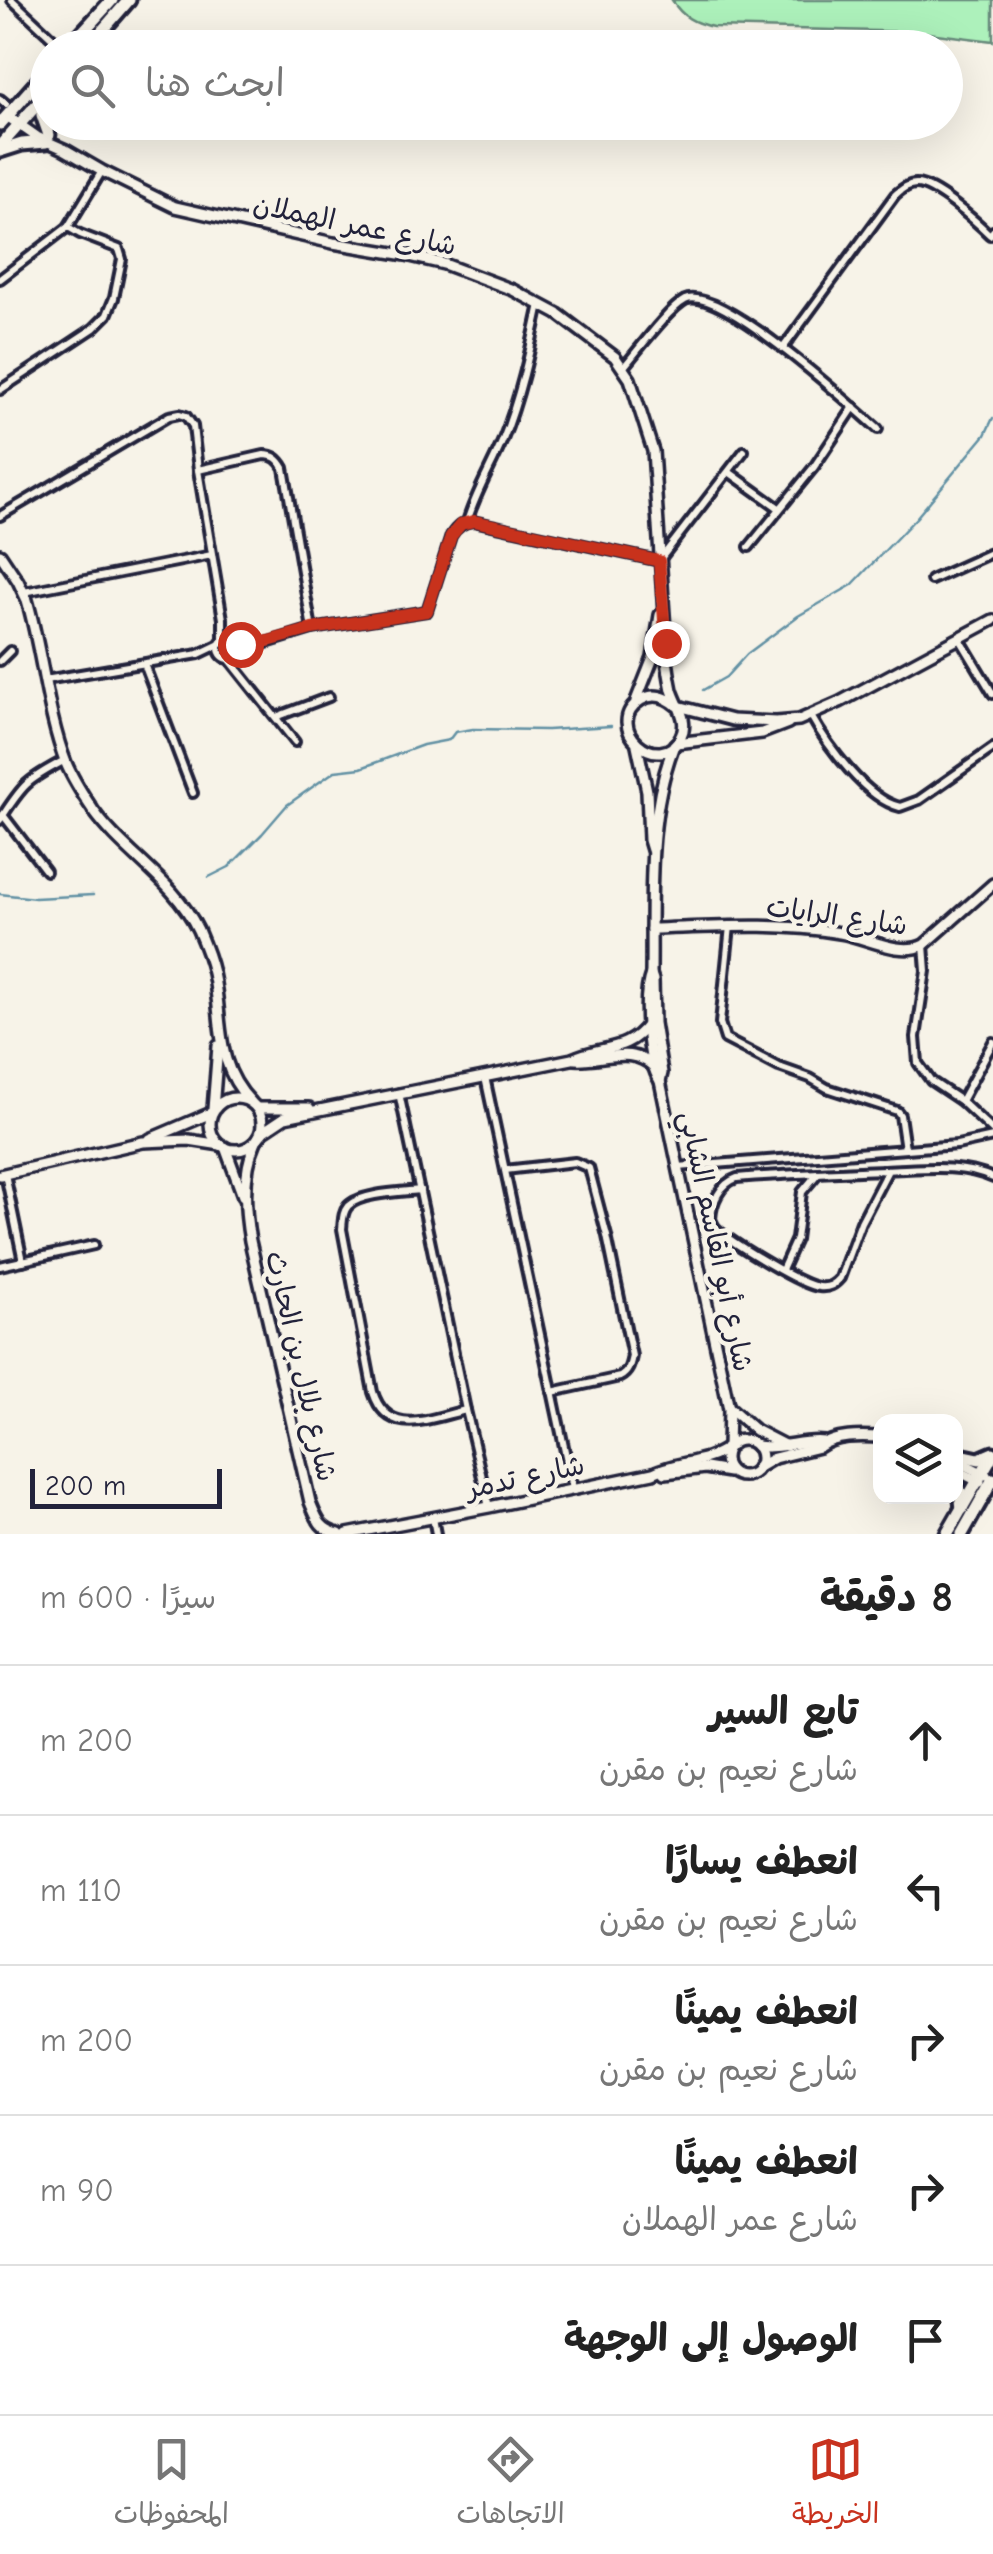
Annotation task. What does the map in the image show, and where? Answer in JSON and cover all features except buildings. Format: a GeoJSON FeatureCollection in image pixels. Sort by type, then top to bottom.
{"type":"FeatureCollection","features":[{"type":"Feature","properties":{"kind":"main road"},"geometry":{"type":"LineString","coordinates":[[83,30],[112,0]]}},
{"type":"Feature","properties":{"kind":"main road"},"geometry":{"type":"LineString","coordinates":[[103,30],[129,0]]}},
{"type":"Feature","properties":{"kind":"main road"},"geometry":{"type":"LineString","coordinates":[[5,111],[30,87]]}},
{"type":"Feature","properties":{"kind":"main road"},"geometry":{"type":"LineString","coordinates":[[0,148],[30,112]]}},
{"type":"Feature","properties":{"kind":"main road"},"geometry":{"type":"LineString","coordinates":[[0,148],[39,140]]}},
{"type":"Feature","properties":{"kind":"main road"},"geometry":{"type":"LineString","coordinates":[[963,1458],[979,1459],[993,1454]]}},
{"type":"Feature","properties":{"kind":"main road"},"geometry":{"type":"LineString","coordinates":[[962,1534],[987,1480],[993,1454]]}},
{"type":"Feature","properties":{"kind":"main road"},"geometry":{"type":"LineString","coordinates":[[947,1534],[987,1480]]}},
{"type":"Feature","properties":{"kind":"main road"},"geometry":{"type":"LineString","coordinates":[[961,1504],[962,1509]]}},
{"type":"Feature","properties":{"kind":"street"},"geometry":{"type":"LineString","coordinates":[[12,0],[46,30]]}},
{"type":"Feature","properties":{"kind":"street","name":"شارع عمر الهملان"},"geometry":{"type":"LineString","coordinates":[[5,111],[30,127]]}},
{"type":"Feature","properties":{"kind":"street","name":"شارع عمر الهملان"},"geometry":{"type":"LineString","coordinates":[[51,140],[175,207],[333,243],[406,254],[514,290],[581,329],[615,357],[630,379],[653,451],[662,602],[669,674],[677,706]]}},
{"type":"Feature","properties":{"kind":"street"},"geometry":{"type":"LineString","coordinates":[[0,280],[68,226],[102,170]]}},
{"type":"Feature","properties":{"kind":"street"},"geometry":{"type":"LineString","coordinates":[[783,348],[895,195],[906,186],[923,185],[992,235]]}},
{"type":"Feature","properties":{"kind":"street"},"geometry":{"type":"LineString","coordinates":[[2,385],[94,328],[112,307],[122,260],[119,249],[68,226]]}},
{"type":"Feature","properties":{"kind":"street"},"geometry":{"type":"LineString","coordinates":[[623,368],[676,307],[689,298],[701,299],[783,348],[878,429]]}},
{"type":"Feature","properties":{"kind":"street"},"geometry":{"type":"LineString","coordinates":[[467,522],[477,490],[516,405],[540,303]]}},
{"type":"Feature","properties":{"kind":"street"},"geometry":{"type":"LineString","coordinates":[[749,547],[814,467],[854,408]]}},
{"type":"Feature","properties":{"kind":"street"},"geometry":{"type":"LineString","coordinates":[[0,516],[174,414],[182,414],[192,422],[228,641],[239,654],[245,678]]}},
{"type":"Feature","properties":{"kind":"street"},"geometry":{"type":"LineString","coordinates":[[199,654],[225,658],[312,629],[427,611],[451,536],[467,522],[659,561],[744,451]]}},
{"type":"Feature","properties":{"kind":"street"},"geometry":{"type":"LineString","coordinates":[[198,470],[264,454],[281,463],[312,629]]}},
{"type":"Feature","properties":{"kind":"street"},"geometry":{"type":"LineString","coordinates":[[729,472],[779,508]]}},
{"type":"Feature","properties":{"kind":"street"},"geometry":{"type":"LineString","coordinates":[[932,580],[993,552]]}},
{"type":"Feature","properties":{"kind":"street"},"geometry":{"type":"LineString","coordinates":[[0,554],[24,592],[65,760],[74,779],[100,819],[170,888],[192,918],[213,972],[219,1033],[228,1069],[263,1123],[257,1140]]}},
{"type":"Feature","properties":{"kind":"street"},"geometry":{"type":"LineString","coordinates":[[24,592],[212,554]]}},
{"type":"Feature","properties":{"kind":"street","name":"شارع عمر الهملان"},"geometry":{"type":"LineString","coordinates":[[633,707],[653,658],[662,602]]}},
{"type":"Feature","properties":{"kind":"street"},"geometry":{"type":"LineString","coordinates":[[675,744],[684,725],[677,706],[670,699],[650,696],[640,700],[629,714],[628,730],[637,744],[656,752],[675,744],[762,733],[811,716],[993,620]]}},
{"type":"Feature","properties":{"kind":"street"},"geometry":{"type":"LineString","coordinates":[[960,638],[993,694]]}},
{"type":"Feature","properties":{"kind":"street"},"geometry":{"type":"LineString","coordinates":[[228,641],[219,650],[295,742]]}},
{"type":"Feature","properties":{"kind":"street"},"geometry":{"type":"LineString","coordinates":[[45,680],[199,654],[228,641],[268,641]]}},
{"type":"Feature","properties":{"kind":"street"},"geometry":{"type":"LineString","coordinates":[[0,661],[10,651]]}},
{"type":"Feature","properties":{"kind":"street"},"geometry":{"type":"LineString","coordinates":[[144,664],[193,793]]}},
{"type":"Feature","properties":{"kind":"street"},"geometry":{"type":"LineString","coordinates":[[276,717],[328,697]]}},
{"type":"Feature","properties":{"kind":"street"},"geometry":{"type":"LineString","coordinates":[[677,706],[732,720],[790,722]]}},
{"type":"Feature","properties":{"kind":"street"},"geometry":{"type":"LineString","coordinates":[[811,716],[843,762],[883,801],[900,808],[919,800],[993,748]]}},
{"type":"Feature","properties":{"kind":"street","name":"شارع أبو القاسم الشابي"},"geometry":{"type":"LineString","coordinates":[[637,744],[647,791],[652,851]]}},
{"type":"Feature","properties":{"kind":"street","name":"شارع أبو القاسم الشابي"},"geometry":{"type":"LineString","coordinates":[[675,744],[660,792],[652,851],[648,1024],[654,1067],[729,1408],[728,1447]]}},
{"type":"Feature","properties":{"kind":"street"},"geometry":{"type":"LineString","coordinates":[[46,871],[1,818],[29,780],[65,760]]}},
{"type":"Feature","properties":{"kind":"street","name":"شارع الرايات"},"geometry":{"type":"LineString","coordinates":[[651,929],[780,925],[847,934],[905,950],[924,945],[993,884]]}},
{"type":"Feature","properties":{"kind":"street"},"geometry":{"type":"LineString","coordinates":[[730,926],[722,1034],[729,1042],[778,1067],[896,1111],[905,1149]]}},
{"type":"Feature","properties":{"kind":"street"},"geometry":{"type":"LineString","coordinates":[[678,1167],[958,1145],[993,1134],[918,1064],[916,1037],[926,971],[924,945]]}},
{"type":"Feature","properties":{"kind":"street","name":"شارع أبو القاسم الشابي"},"geometry":{"type":"LineString","coordinates":[[650,974],[660,1081]]}},
{"type":"Feature","properties":{"kind":"street"},"geometry":{"type":"LineString","coordinates":[[572,1059],[626,1044],[648,1024]]}},
{"type":"Feature","properties":{"kind":"street"},"geometry":{"type":"LineString","coordinates":[[219,1033],[210,1120],[212,1134],[223,1146]]}},
{"type":"Feature","properties":{"kind":"street"},"geometry":{"type":"LineString","coordinates":[[961,1102],[993,1042]]}},
{"type":"Feature","properties":{"kind":"street"},"geometry":{"type":"LineString","coordinates":[[24,1262],[2,1174],[143,1142],[190,1140],[238,1150],[251,1146],[286,1116],[572,1059],[628,1054],[654,1067]]}},
{"type":"Feature","properties":{"kind":"street"},"geometry":{"type":"LineString","coordinates":[[484,1075],[573,1490]]}},
{"type":"Feature","properties":{"kind":"street"},"geometry":{"type":"LineString","coordinates":[[398,1092],[489,1507]]}},
{"type":"Feature","properties":{"kind":"street"},"geometry":{"type":"LineString","coordinates":[[143,1142],[212,1112],[219,1103],[235,1097],[254,1105],[326,1108]]}},
{"type":"Feature","properties":{"kind":"street","name":"شارع بلال بن الحارث"},"geometry":{"type":"LineString","coordinates":[[245,1204],[246,1170],[257,1140]]}},
{"type":"Feature","properties":{"kind":"street","name":"شارع بلال بن الحارث"},"geometry":{"type":"LineString","coordinates":[[223,1146],[245,1204],[310,1502],[318,1524],[334,1533]]}},
{"type":"Feature","properties":{"kind":"street"},"geometry":{"type":"LineString","coordinates":[[504,1170],[575,1162],[588,1168],[607,1236],[631,1364],[620,1377],[552,1392]]}},
{"type":"Feature","properties":{"kind":"street"},"geometry":{"type":"LineString","coordinates":[[233,1167],[246,1170]]}},
{"type":"Feature","properties":{"kind":"street"},"geometry":{"type":"LineString","coordinates":[[888,1170],[861,1222],[845,1268],[836,1284],[828,1287],[812,1286],[782,1270],[718,1231],[711,1219],[716,1198],[729,1181],[737,1178],[888,1170],[970,1170],[993,1178]]}},
{"type":"Feature","properties":{"kind":"street"},"geometry":{"type":"LineString","coordinates":[[782,1270],[796,1239],[802,1192],[819,1172]]}},
{"type":"Feature","properties":{"kind":"street"},"geometry":{"type":"LineString","coordinates":[[420,1190],[363,1198],[346,1208],[343,1216],[342,1230],[373,1392],[378,1406],[398,1421],[411,1422],[466,1410]]}},
{"type":"Feature","properties":{"kind":"street"},"geometry":{"type":"LineString","coordinates":[[0,1266],[94,1245]]}},
{"type":"Feature","properties":{"kind":"street"},"geometry":{"type":"LineString","coordinates":[[729,1408],[755,1430],[786,1446]]}},
{"type":"Feature","properties":{"kind":"street","name":"شارع أبو القاسم الشابي"},"geometry":{"type":"LineString","coordinates":[[729,1408],[740,1432],[752,1443]]}},
{"type":"Feature","properties":{"kind":"street"},"geometry":{"type":"LineString","coordinates":[[824,1442],[819,1447],[774,1458],[747,1476],[732,1472],[724,1458],[728,1447],[737,1440],[771,1448],[859,1436],[873,1437]]}},
{"type":"Feature","properties":{"kind":"street"},"geometry":{"type":"LineString","coordinates":[[752,1443],[761,1455],[758,1468]]}},
{"type":"Feature","properties":{"kind":"street","name":"شارع تدمر"},"geometry":{"type":"LineString","coordinates":[[347,1534],[653,1472],[710,1458],[728,1447]]}},
{"type":"Feature","properties":{"kind":"street"},"geometry":{"type":"LineString","coordinates":[[963,1462],[987,1480]]}},
{"type":"Feature","properties":{"kind":"street","name":"شارع تدمر"},"geometry":{"type":"LineString","coordinates":[[653,1472],[706,1468],[732,1472]]}},
{"type":"Feature","properties":{"kind":"street"},"geometry":{"type":"LineString","coordinates":[[963,1472],[987,1480]]}},
{"type":"Feature","properties":{"kind":"street"},"geometry":{"type":"LineString","coordinates":[[433,1518],[436,1534]]}},
{"type":"Feature","properties":{"kind":"green space"},"geometry":{"type":"Polygon","coordinates":[[[672,0],[993,0],[993,41],[963,37],[963,30],[713,27],[680,11],[672,0]]]}},
{"type":"Feature","properties":{"kind":"waterway"},"geometry":{"type":"LineString","coordinates":[[703,690],[726,677],[747,654],[798,616],[852,585],[916,518],[985,435],[993,418]]}},
{"type":"Feature","properties":{"kind":"waterway"},"geometry":{"type":"LineString","coordinates":[[209,877],[229,867],[287,805],[335,771],[361,768],[423,745],[449,740],[455,732],[473,729],[611,726]]}},
{"type":"Feature","properties":{"kind":"waterway"},"geometry":{"type":"LineString","coordinates":[[0,894],[35,898],[93,895]]}},
{"type":"Feature","properties":{"kind":"route"},"geometry":{"type":"LineString","coordinates":[[240,644],[238,641],[268,641],[312,629],[427,611],[451,536],[461,524],[474,521],[659,561],[666,643]]}}]}
